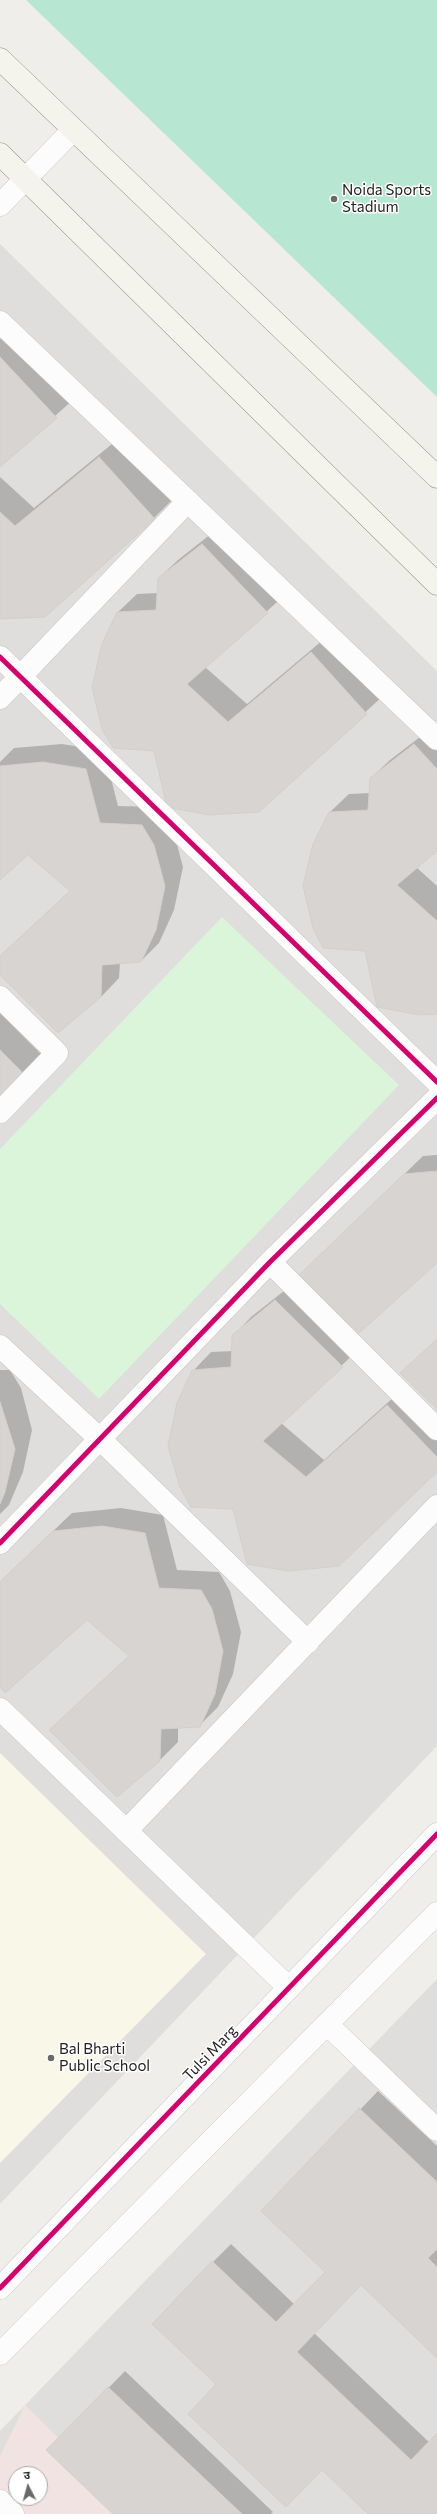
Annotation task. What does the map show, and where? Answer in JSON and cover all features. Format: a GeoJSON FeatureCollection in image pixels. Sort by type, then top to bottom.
{"type":"FeatureCollection","features":[{"type":"Feature","properties":{"kind":"main road"},"geometry":{"type":"LineString","coordinates":[[0,59],[437,477]]}},
{"type":"Feature","properties":{"kind":"main road"},"geometry":{"type":"LineString","coordinates":[[0,154],[437,584]]}},
{"type":"Feature","properties":{"kind":"street"},"geometry":{"type":"LineString","coordinates":[[0,205],[73,130]]}},
{"type":"Feature","properties":{"kind":"street"},"geometry":{"type":"LineString","coordinates":[[0,322],[437,739]]}},
{"type":"Feature","properties":{"kind":"street"},"geometry":{"type":"LineString","coordinates":[[0,698],[188,501]]}},
{"type":"Feature","properties":{"kind":"street"},"geometry":{"type":"LineString","coordinates":[[0,657],[437,1082]]}},
{"type":"Feature","properties":{"kind":"street"},"geometry":{"type":"LineString","coordinates":[[0,997],[57,1052],[0,1112]]}},
{"type":"Feature","properties":{"kind":"street"},"geometry":{"type":"LineString","coordinates":[[0,1543],[101,1440],[270,1262],[437,1098]]}},
{"type":"Feature","properties":{"kind":"street"},"geometry":{"type":"LineString","coordinates":[[270,1262],[437,1429]]}},
{"type":"Feature","properties":{"kind":"street"},"geometry":{"type":"LineString","coordinates":[[0,1346],[101,1440],[308,1642]]}},
{"type":"Feature","properties":{"kind":"street"},"geometry":{"type":"LineString","coordinates":[[126,1831],[437,1506]]}},
{"type":"Feature","properties":{"kind":"street"},"geometry":{"type":"LineString","coordinates":[[0,1709],[289,1988]]}},
{"type":"Feature","properties":{"kind":"street","name":"Tulsi Marg"},"geometry":{"type":"LineString","coordinates":[[0,2288],[437,1834]]}},
{"type":"Feature","properties":{"kind":"street"},"geometry":{"type":"LineString","coordinates":[[0,2354],[328,2025],[437,1913]]}},
{"type":"Feature","properties":{"kind":"street"},"geometry":{"type":"LineString","coordinates":[[328,2025],[437,2130]]}},
{"type":"Feature","properties":{"kind":"street"},"geometry":{"type":"LineString","coordinates":[[0,2501],[13,2514]]}},
{"type":"Feature","properties":{"kind":"shaded area"},"geometry":{"type":"Polygon","coordinates":[[[0,244],[437,671],[437,1746],[0,2204],[0,244]]]}},
{"type":"Feature","properties":{"kind":"shaded area","name":"Bal Bharti Public School"},"geometry":{"type":"Polygon","coordinates":[[[0,1753],[206,1954],[0,2163],[0,1753]]]}},
{"type":"Feature","properties":{"kind":"shaded area"},"geometry":{"type":"Polygon","coordinates":[[[437,1979],[437,2514],[0,2514],[0,2431],[437,1979]]]}},
{"type":"Feature","properties":{"kind":"shaded area"},"geometry":{"type":"Polygon","coordinates":[[[25,2405],[136,2514],[0,2514],[0,2456],[25,2405]]]}},
{"type":"Feature","properties":{"kind":"green space","name":"Noida Sports Stadium"},"geometry":{"type":"Polygon","coordinates":[[[26,0],[437,0],[437,397],[26,0]]]}},
{"type":"Feature","properties":{"kind":"green space"},"geometry":{"type":"Polygon","coordinates":[[[222,917],[399,1085],[99,1399],[0,1304],[0,1149],[222,917]]]}},
{"type":"Feature","properties":{"kind":"building"},"geometry":{"type":"Polygon","coordinates":[[[0,357],[57,418],[0,467],[0,357]]]}},
{"type":"Feature","properties":{"kind":"building"},"geometry":{"type":"Polygon","coordinates":[[[99,457],[155,519],[45,617],[0,619],[0,512],[15,526],[99,457]]]}},
{"type":"Feature","properties":{"kind":"building"},"geometry":{"type":"Polygon","coordinates":[[[202,544],[268,613],[187,684],[228,722],[311,652],[367,714],[259,812],[209,815],[167,807],[154,751],[113,748],[102,729],[92,687],[102,644],[117,612],[156,610],[158,578],[202,544]]]}},
{"type":"Feature","properties":{"kind":"building"},"geometry":{"type":"Polygon","coordinates":[[[414,744],[437,769],[437,851],[397,885],[437,921],[437,1014],[420,1015],[377,1007],[365,951],[323,948],[313,928],[303,886],[313,844],[329,812],[368,810],[370,778],[414,744]]]}},
{"type":"Feature","properties":{"kind":"building"},"geometry":{"type":"Polygon","coordinates":[[[43,762],[86,769],[100,823],[142,825],[154,845],[165,886],[156,930],[141,962],[102,965],[101,997],[58,1033],[0,975],[0,956],[70,891],[28,855],[0,880],[0,766],[43,762]]]}},
{"type":"Feature","properties":{"kind":"building"},"geometry":{"type":"Polygon","coordinates":[[[0,1050],[23,1073],[0,1096],[0,1050]]]}},
{"type":"Feature","properties":{"kind":"building"},"geometry":{"type":"Polygon","coordinates":[[[437,1171],[437,1263],[356,1336],[298,1276],[404,1174],[437,1171]]]}},
{"type":"Feature","properties":{"kind":"building"},"geometry":{"type":"Polygon","coordinates":[[[275,1300],[343,1367],[263,1441],[306,1477],[387,1405],[437,1457],[437,1472],[339,1566],[289,1571],[247,1564],[233,1509],[191,1507],[180,1487],[168,1446],[177,1403],[192,1370],[231,1367],[232,1335],[275,1300]]]}},
{"type":"Feature","properties":{"kind":"building"},"geometry":{"type":"Polygon","coordinates":[[[437,1339],[437,1409],[400,1373],[437,1339]]]}},
{"type":"Feature","properties":{"kind":"building"},"geometry":{"type":"Polygon","coordinates":[[[0,1402],[15,1449],[5,1492],[0,1504],[0,1402]]]}},
{"type":"Feature","properties":{"kind":"building"},"geometry":{"type":"Polygon","coordinates":[[[102,1526],[145,1533],[159,1588],[201,1590],[212,1609],[223,1651],[215,1694],[200,1727],[161,1729],[160,1761],[117,1797],[49,1730],[129,1656],[87,1620],[5,1693],[0,1687],[0,1582],[53,1531],[102,1526]]]}},
{"type":"Feature","properties":{"kind":"building"},"geometry":{"type":"Polygon","coordinates":[[[359,2108],[437,2182],[437,2249],[428,2258],[437,2267],[437,2358],[361,2285],[297,2352],[411,2460],[437,2433],[437,2514],[368,2514],[322,2470],[286,2507],[188,2414],[216,2384],[152,2324],[212,2261],[276,2322],[325,2272],[261,2211],[359,2108]]]}},
{"type":"Feature","properties":{"kind":"building"},"geometry":{"type":"Polygon","coordinates":[[[108,2387],[242,2514],[113,2514],[46,2450],[108,2387]]]}},
{"type":"Feature","properties":{"kind":"cycle path"},"geometry":{"type":"LineString","coordinates":[[0,657],[437,1082]]}},
{"type":"Feature","properties":{"kind":"cycle path"},"geometry":{"type":"LineString","coordinates":[[0,1543],[270,1262],[437,1098]]}},
{"type":"Feature","properties":{"kind":"cycle path"},"geometry":{"type":"LineString","coordinates":[[0,2288],[437,1834]]}},
{"type":"Feature","properties":{"kind":"place","name":"Noida Sports Stadium"},"geometry":{"type":"Point","coordinates":[334,199]}},
{"type":"Feature","properties":{"kind":"place","name":"Bal Bharti Public School"},"geometry":{"type":"Point","coordinates":[51,2058]}}]}
